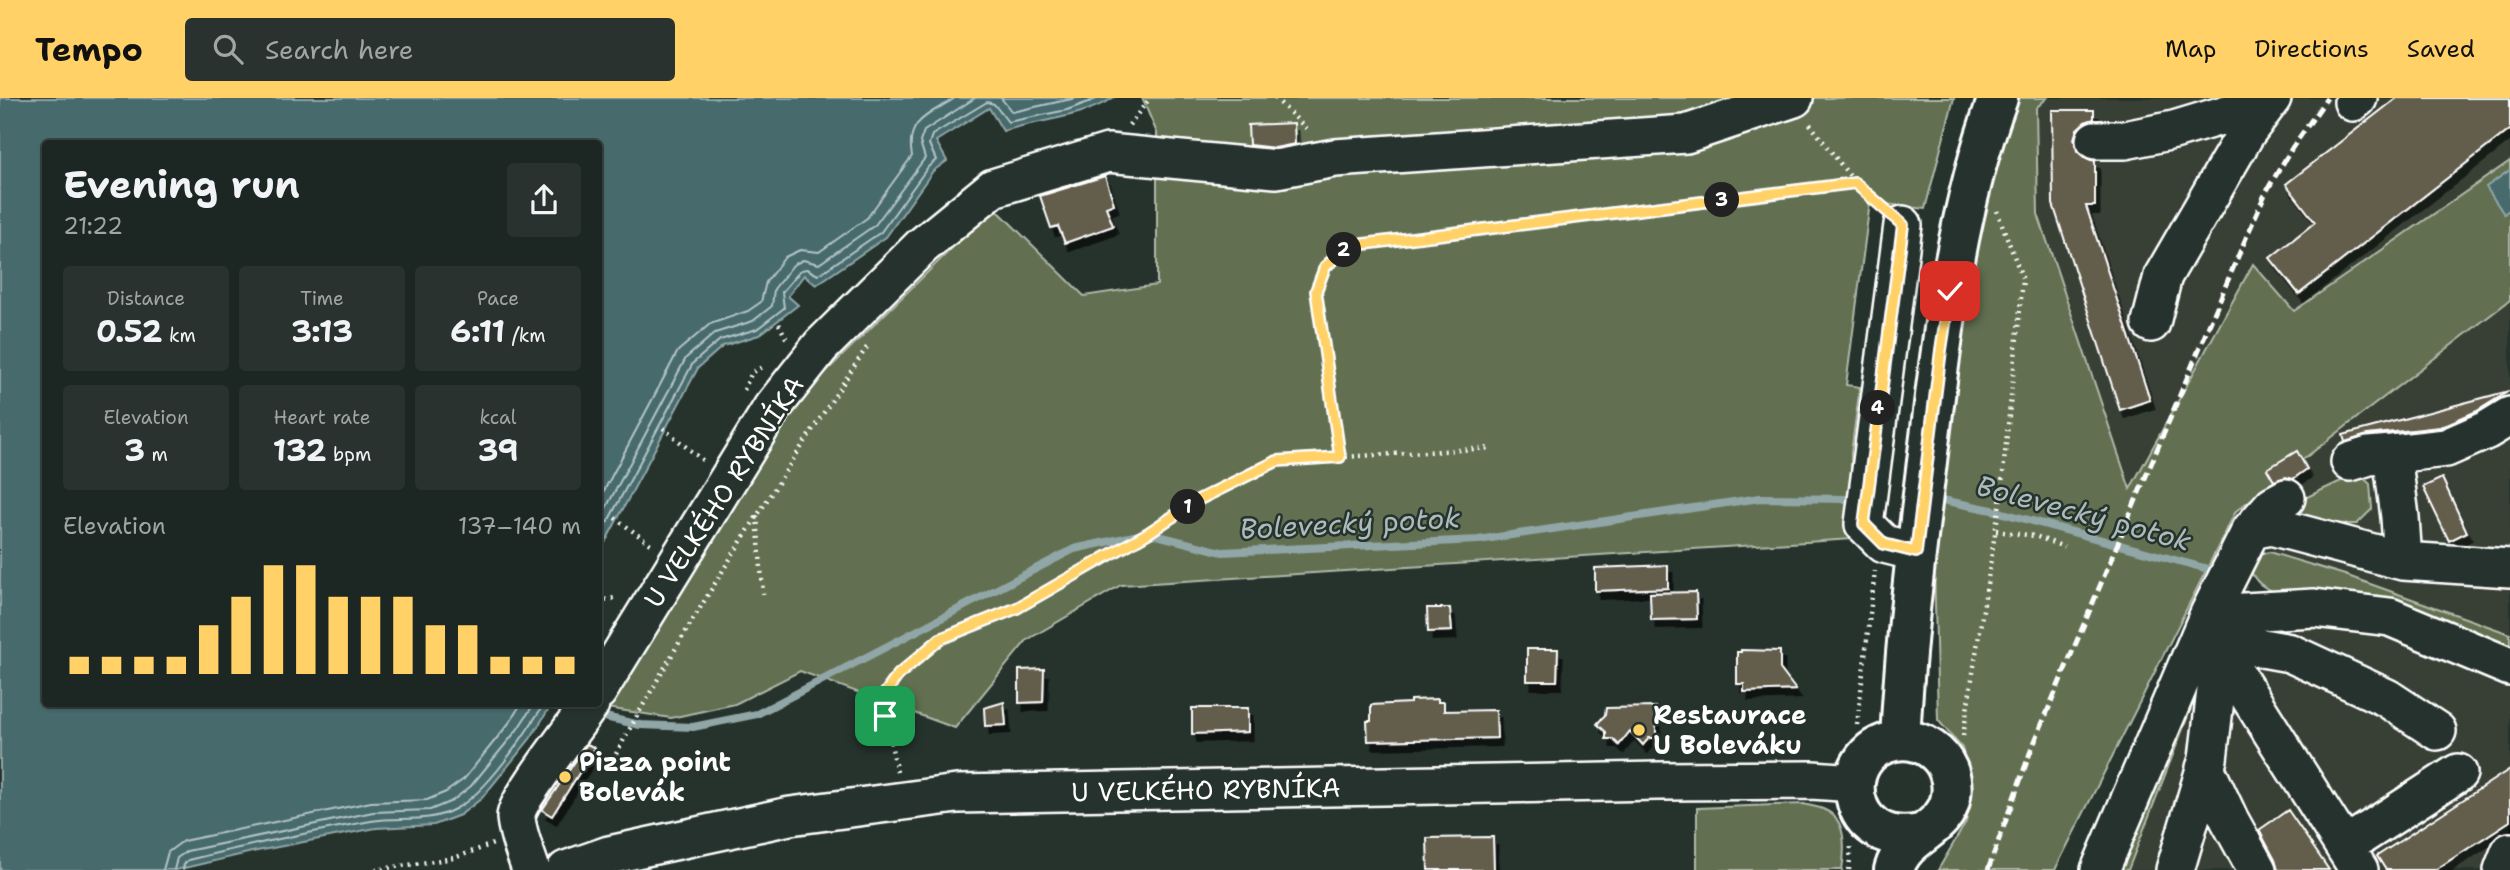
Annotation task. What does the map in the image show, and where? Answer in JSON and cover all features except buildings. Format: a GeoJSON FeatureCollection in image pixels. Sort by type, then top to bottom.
{"type":"FeatureCollection","features":[{"type":"Feature","properties":{"kind":"main road"},"geometry":{"type":"LineString","coordinates":[[1900,740],[1916,552],[1941,350],[1960,233],[1978,158],[1998,98]]}},
{"type":"Feature","properties":{"kind":"main road"},"geometry":{"type":"LineString","coordinates":[[1894,870],[1900,854],[1920,834],[1938,822],[1950,804],[1950,773],[1939,755],[1911,740],[1882,745],[1861,765],[1855,783],[1857,802],[1872,826],[1886,834],[1908,837],[1920,834]]}},
{"type":"Feature","properties":{"kind":"main road"},"geometry":{"type":"LineString","coordinates":[[1866,819],[1871,841],[1867,870]]}},
{"type":"Feature","properties":{"kind":"street"},"geometry":{"type":"LineString","coordinates":[[2095,140],[2124,140],[2174,130],[2237,111],[2254,98]]}},
{"type":"Feature","properties":{"kind":"street"},"geometry":{"type":"LineString","coordinates":[[2151,323],[2163,276],[2246,133],[2272,98]]}},
{"type":"Feature","properties":{"kind":"street"},"geometry":{"type":"LineString","coordinates":[[1335,158],[1686,134],[1792,99]]}},
{"type":"Feature","properties":{"kind":"street","name":"U VELKÉHO RYBNÍKA"},"geometry":{"type":"LineString","coordinates":[[602,684],[772,408],[821,346],[922,246],[993,188],[1108,153],[1276,169],[1335,158]]}},
{"type":"Feature","properties":{"kind":"street"},"geometry":{"type":"LineString","coordinates":[[1903,225],[1864,524],[1884,544],[1916,552]]}},
{"type":"Feature","properties":{"kind":"street"},"geometry":{"type":"LineString","coordinates":[[2350,462],[2369,456],[2446,448],[2487,430],[2510,415]]}},
{"type":"Feature","properties":{"kind":"street"},"geometry":{"type":"LineString","coordinates":[[2392,454],[2403,561]]}},
{"type":"Feature","properties":{"kind":"street"},"geometry":{"type":"LineString","coordinates":[[2100,870],[2214,632],[2251,530],[2273,505],[2286,498]]}},
{"type":"Feature","properties":{"kind":"street"},"geometry":{"type":"LineString","coordinates":[[2251,530],[2271,526],[2403,561],[2510,568]]}},
{"type":"Feature","properties":{"kind":"street"},"geometry":{"type":"LineString","coordinates":[[2214,632],[2314,608],[2390,617],[2510,667]]}},
{"type":"Feature","properties":{"kind":"street"},"geometry":{"type":"LineString","coordinates":[[2214,632],[2290,653],[2387,698],[2437,731]]}},
{"type":"Feature","properties":{"kind":"street"},"geometry":{"type":"LineString","coordinates":[[2175,870],[2205,768],[2217,682],[2214,632]]}},
{"type":"Feature","properties":{"kind":"street"},"geometry":{"type":"LineString","coordinates":[[2214,632],[2234,672],[2355,864],[2458,773]]}},
{"type":"Feature","properties":{"kind":"street"},"geometry":{"type":"LineString","coordinates":[[526,855],[516,816],[522,798],[581,718]]}},
{"type":"Feature","properties":{"kind":"street"},"geometry":{"type":"LineString","coordinates":[[2205,768],[2257,870]]}},
{"type":"Feature","properties":{"kind":"street","name":"U VELKÉHO RYBNÍKA"},"geometry":{"type":"LineString","coordinates":[[566,870],[609,855],[790,816],[904,800],[971,794],[1645,781],[1812,780],[1855,783]]}},
{"type":"Feature","properties":{"kind":"street"},"geometry":{"type":"LineString","coordinates":[[2503,870],[2510,852]]}},
{"type":"Feature","properties":{"kind":"path"},"geometry":{"type":"LineString","coordinates":[[1275,98],[1335,158]]}},
{"type":"Feature","properties":{"kind":"path"},"geometry":{"type":"LineString","coordinates":[[1792,99],[1855,183],[1903,225]]}},
{"type":"Feature","properties":{"kind":"path"},"geometry":{"type":"LineString","coordinates":[[1340,457],[1316,291],[1325,267],[1348,246],[1855,183]]}},
{"type":"Feature","properties":{"kind":"path"},"geometry":{"type":"LineString","coordinates":[[1962,742],[2000,502],[2023,279],[1996,207]]}},
{"type":"Feature","properties":{"kind":"path"},"geometry":{"type":"LineString","coordinates":[[779,324],[786,338]]}},
{"type":"Feature","properties":{"kind":"path"},"geometry":{"type":"LineString","coordinates":[[616,754],[757,515],[870,342]]}},
{"type":"Feature","properties":{"kind":"path"},"geometry":{"type":"LineString","coordinates":[[663,428],[709,466]]}},
{"type":"Feature","properties":{"kind":"path"},"geometry":{"type":"LineString","coordinates":[[904,800],[885,716],[884,695],[898,675],[940,639],[1017,608],[1148,533],[1198,500],[1277,461],[1492,448]]}},
{"type":"Feature","properties":{"kind":"path"},"geometry":{"type":"LineString","coordinates":[[757,515],[763,594]]}},
{"type":"Feature","properties":{"kind":"path"},"geometry":{"type":"LineString","coordinates":[[615,518],[660,551]]}},
{"type":"Feature","properties":{"kind":"path"},"geometry":{"type":"LineString","coordinates":[[1996,531],[2035,536],[2064,547]]}},
{"type":"Feature","properties":{"kind":"path"},"geometry":{"type":"LineString","coordinates":[[602,600],[615,598],[627,605]]}},
{"type":"Feature","properties":{"kind":"path"},"geometry":{"type":"LineString","coordinates":[[375,870],[454,859],[526,855]]}},
{"type":"Feature","properties":{"kind":"path"},"geometry":{"type":"LineString","coordinates":[[426,863],[427,870]]}},
{"type":"Feature","properties":{"kind":"shaded area"},"geometry":{"type":"Polygon","coordinates":[[[2047,98],[2510,98],[2510,161],[2293,311],[2253,265],[2130,489],[2038,214],[2036,108],[2047,98]]]}},
{"type":"Feature","properties":{"kind":"shaded area"},"geometry":{"type":"Polygon","coordinates":[[[2510,300],[2510,870],[2128,870],[2197,693],[2276,650],[2305,623],[2269,552],[2236,511],[2510,300]]]}},
{"type":"Feature","properties":{"kind":"green space"},"geometry":{"type":"Polygon","coordinates":[[[1142,98],[1954,98],[1925,209],[1870,202],[1846,385],[1860,387],[1851,453],[1852,514],[1868,538],[1121,585],[1027,640],[955,728],[800,671],[735,704],[671,718],[600,707],[787,410],[994,207],[1084,296],[1157,285],[1157,133],[1142,98]]]}},
{"type":"Feature","properties":{"kind":"green space"},"geometry":{"type":"Polygon","coordinates":[[[2013,98],[2047,98],[2036,108],[2038,214],[2130,489],[2253,264],[2294,311],[2510,161],[2510,300],[2236,511],[2055,870],[1938,870],[1966,822],[1972,796],[1962,748],[1938,720],[1933,526],[1983,201],[2013,98]]]}},
{"type":"Feature","properties":{"kind":"green space"},"geometry":{"type":"Polygon","coordinates":[[[2358,473],[2370,484],[2372,509],[2357,524],[2320,522],[2288,506],[2358,473]]]}},
{"type":"Feature","properties":{"kind":"green space"},"geometry":{"type":"Polygon","coordinates":[[[2269,552],[2345,575],[2510,634],[2510,652],[2267,589],[2249,568],[2259,554],[2269,552]]]}},
{"type":"Feature","properties":{"kind":"green space"},"geometry":{"type":"Polygon","coordinates":[[[2197,693],[2128,870],[2116,870],[2175,718],[2197,693]]]}},
{"type":"Feature","properties":{"kind":"green space"},"geometry":{"type":"Polygon","coordinates":[[[1804,804],[1825,810],[1837,820],[1844,845],[1842,870],[1697,870],[1697,808],[1804,804]]]}},
{"type":"Feature","properties":{"kind":"water"},"geometry":{"type":"Polygon","coordinates":[[[0,98],[1113,98],[1073,115],[1003,131],[989,108],[936,141],[947,161],[933,171],[886,237],[816,285],[804,275],[788,296],[798,305],[759,335],[723,346],[698,368],[602,548],[602,140],[42,140],[42,707],[550,707],[530,739],[482,798],[460,815],[434,825],[376,828],[176,870],[0,870],[0,98]]]}},
{"type":"Feature","properties":{"kind":"water"},"geometry":{"type":"Polygon","coordinates":[[[2510,170],[2510,209],[2504,214],[2486,187],[2510,170]]]}},
{"type":"Feature","properties":{"kind":"waterway","name":"Bolevecký potok"},"geometry":{"type":"LineString","coordinates":[[596,715],[640,725],[693,727],[757,714],[1074,549],[1148,533],[1222,552],[1478,540],[1760,498],[1849,499]]}},
{"type":"Feature","properties":{"kind":"waterway","name":"Bolevecký potok"},"geometry":{"type":"LineString","coordinates":[[1947,501],[1992,510],[2208,569]]}},
{"type":"Feature","properties":{"kind":"railway"},"geometry":{"type":"LineString","coordinates":[[1988,870],[2030,753],[2266,192],[2292,148],[2327,98]]}},
{"type":"Feature","properties":{"kind":"place","name":"Restaurace U Boleváku"},"geometry":{"type":"Point","coordinates":[1639,730]}},
{"type":"Feature","properties":{"kind":"place","name":"Pizza point Bolevák"},"geometry":{"type":"Point","coordinates":[565,777]}},
{"type":"Feature","properties":{"kind":"route"},"geometry":{"type":"LineString","coordinates":[[885,716],[884,695],[898,675],[940,639],[1017,608],[1148,533],[1198,500],[1277,461],[1340,457],[1316,291],[1325,267],[1348,246],[1855,183],[1903,225],[1864,524],[1884,544],[1916,552],[1950,291]]}}]}
